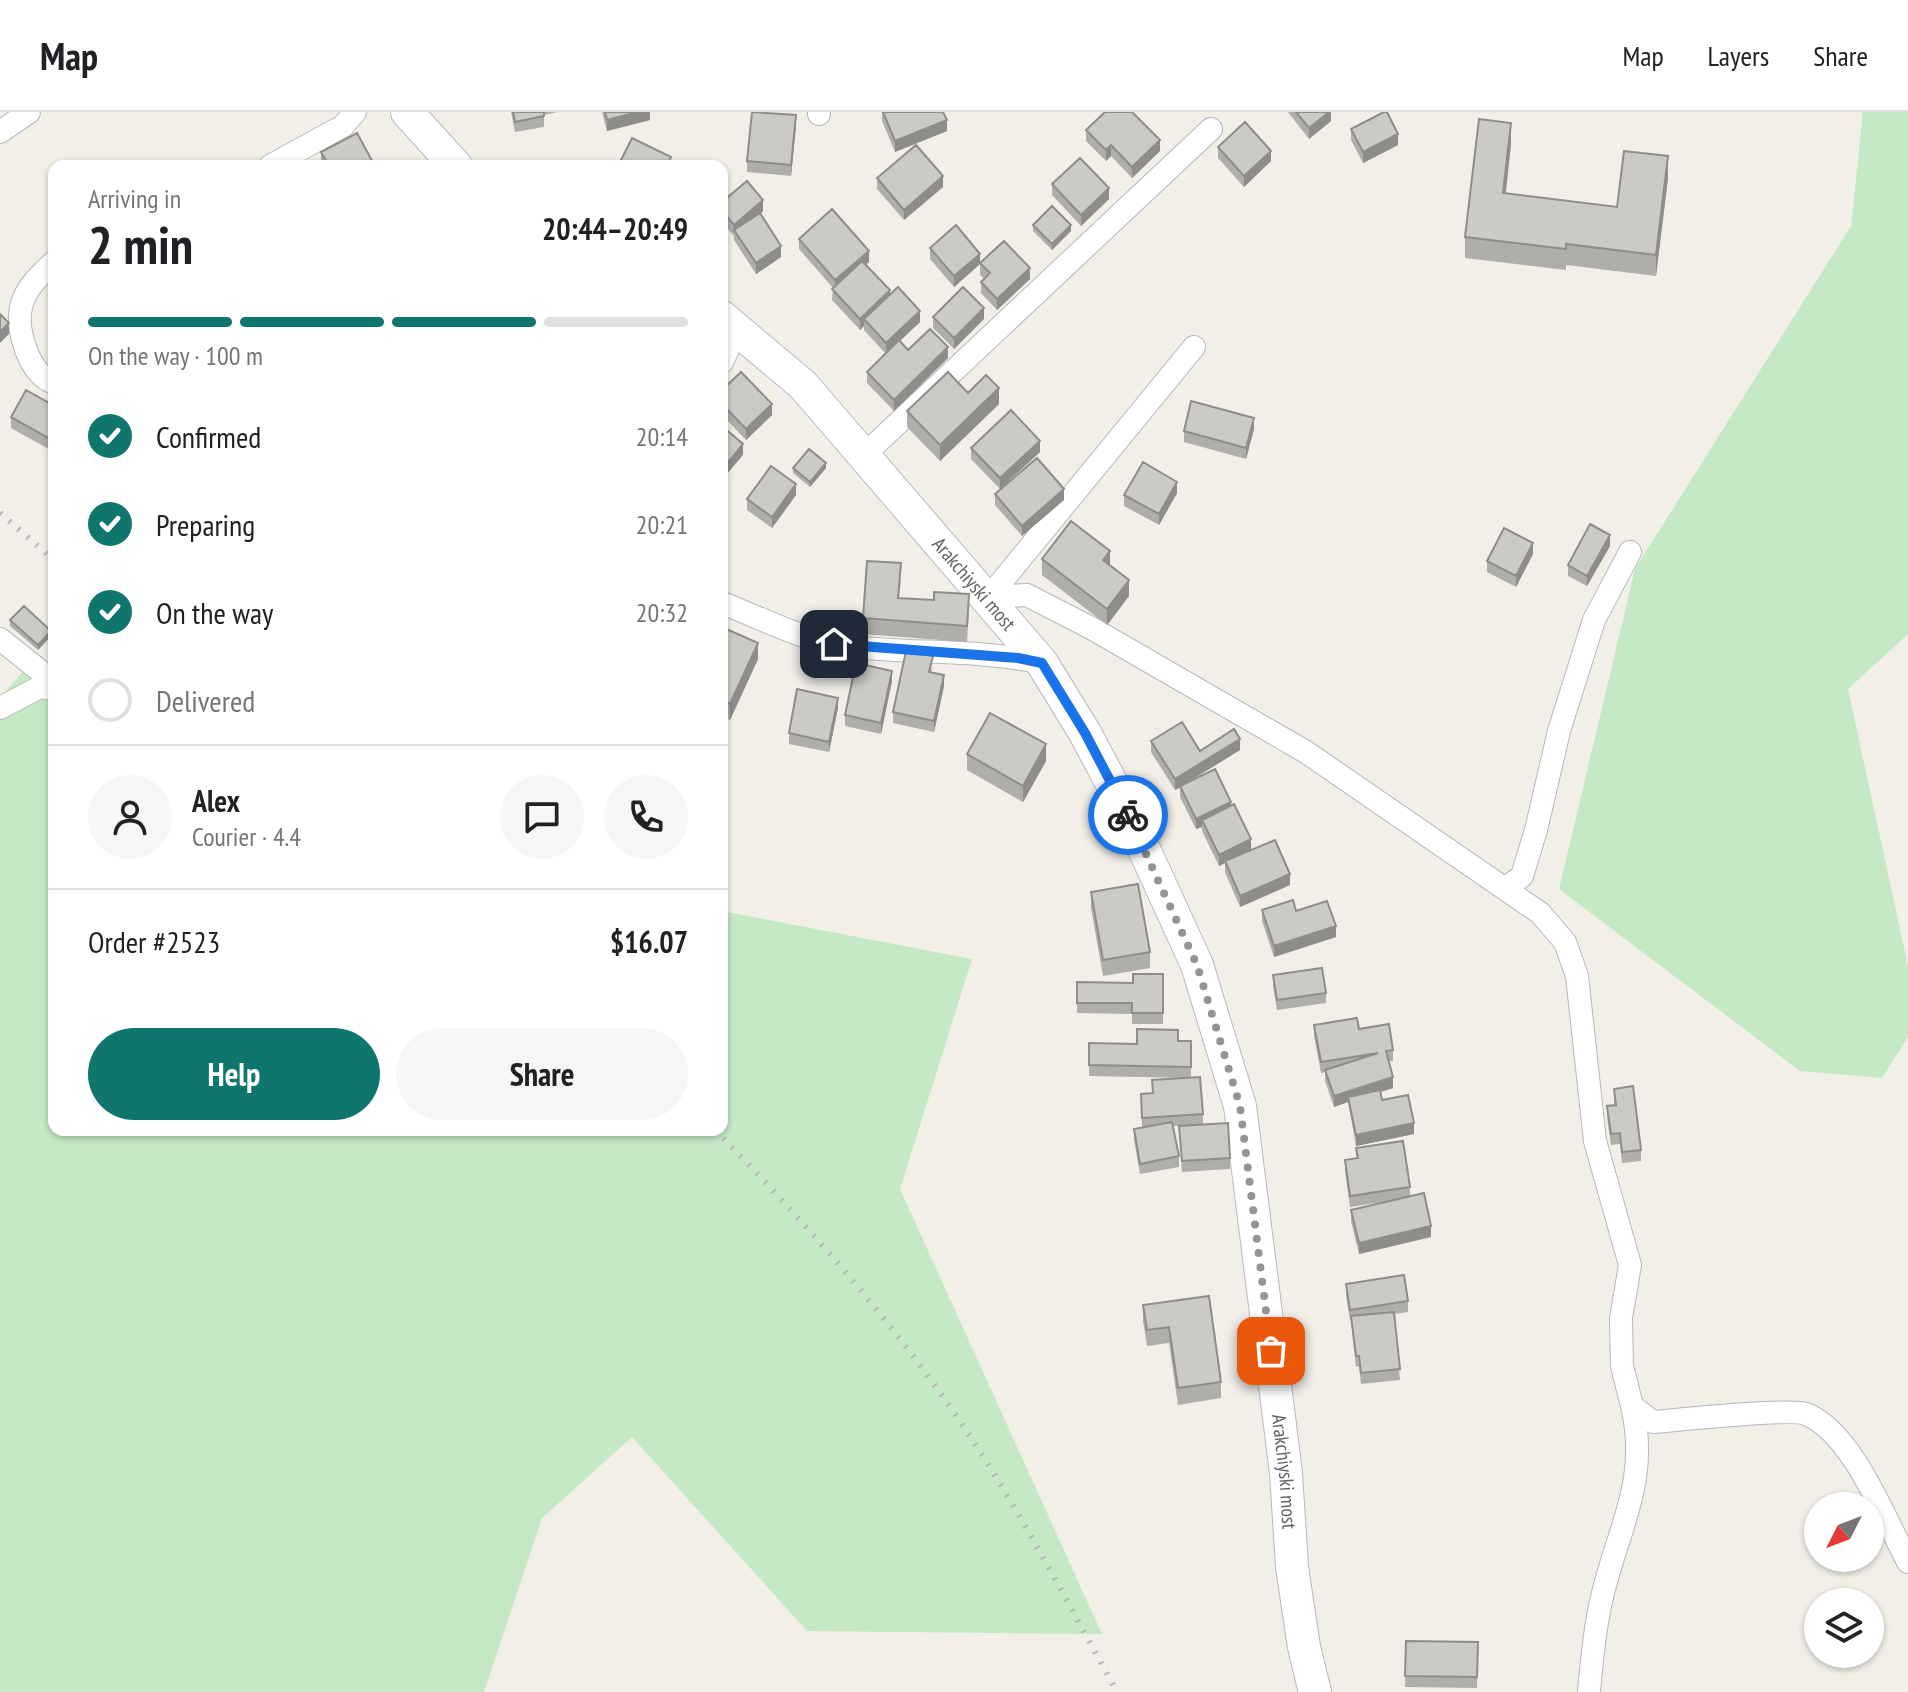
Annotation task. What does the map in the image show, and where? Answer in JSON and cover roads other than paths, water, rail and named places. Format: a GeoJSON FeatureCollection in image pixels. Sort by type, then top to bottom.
{"type":"FeatureCollection","features":[{"type":"Feature","properties":{"kind":"main road"},"geometry":{"type":"LineString","coordinates":[[407,112],[451,160]]}},
{"type":"Feature","properties":{"kind":"main road","name":"Arakchiyski most"},"geometry":{"type":"LineString","coordinates":[[730,322],[803,385],[989,597],[1042,663],[1092,746],[1164,889],[1197,965],[1240,1106],[1286,1473],[1292,1567],[1304,1647],[1315,1692]]}},
{"type":"Feature","properties":{"kind":"street"},"geometry":{"type":"LineString","coordinates":[[0,132],[29,112]]}},
{"type":"Feature","properties":{"kind":"street"},"geometry":{"type":"LineString","coordinates":[[281,160],[343,126],[355,112]]}},
{"type":"Feature","properties":{"kind":"street"},"geometry":{"type":"LineString","coordinates":[[864,455],[1211,129]]}},
{"type":"Feature","properties":{"kind":"street"},"geometry":{"type":"LineString","coordinates":[[48,267],[34,280],[21,306],[21,330],[29,358],[48,381]]}},
{"type":"Feature","properties":{"kind":"street"},"geometry":{"type":"LineString","coordinates":[[989,597],[1194,347]]}},
{"type":"Feature","properties":{"kind":"street"},"geometry":{"type":"LineString","coordinates":[[1507,887],[1522,876],[1559,731],[1594,620],[1630,552]]}},
{"type":"Feature","properties":{"kind":"street"},"geometry":{"type":"LineString","coordinates":[[989,597],[1027,595],[1093,629],[1306,752],[1475,871],[1507,887],[1540,913],[1565,942],[1577,976],[1595,1141],[1630,1265],[1621,1318],[1622,1366],[1640,1440],[1633,1494],[1602,1595],[1589,1692]]}},
{"type":"Feature","properties":{"kind":"street"},"geometry":{"type":"LineString","coordinates":[[728,605],[834,644],[1018,658],[1042,663]]}},
{"type":"Feature","properties":{"kind":"street"},"geometry":{"type":"LineString","coordinates":[[0,639],[48,677]]}},
{"type":"Feature","properties":{"kind":"street"},"geometry":{"type":"LineString","coordinates":[[0,708],[40,687],[48,688]]}},
{"type":"Feature","properties":{"kind":"street"},"geometry":{"type":"LineString","coordinates":[[1632,1406],[1653,1422],[1803,1412],[1829,1428],[1851,1457],[1908,1562]]}},
{"type":"Feature","properties":{"kind":"railway"},"geometry":{"type":"LineString","coordinates":[[0,513],[48,555]]}},
{"type":"Feature","properties":{"kind":"railway"},"geometry":{"type":"LineString","coordinates":[[721,1136],[853,1281],[948,1404],[1013,1505],[1117,1692]]}}]}
